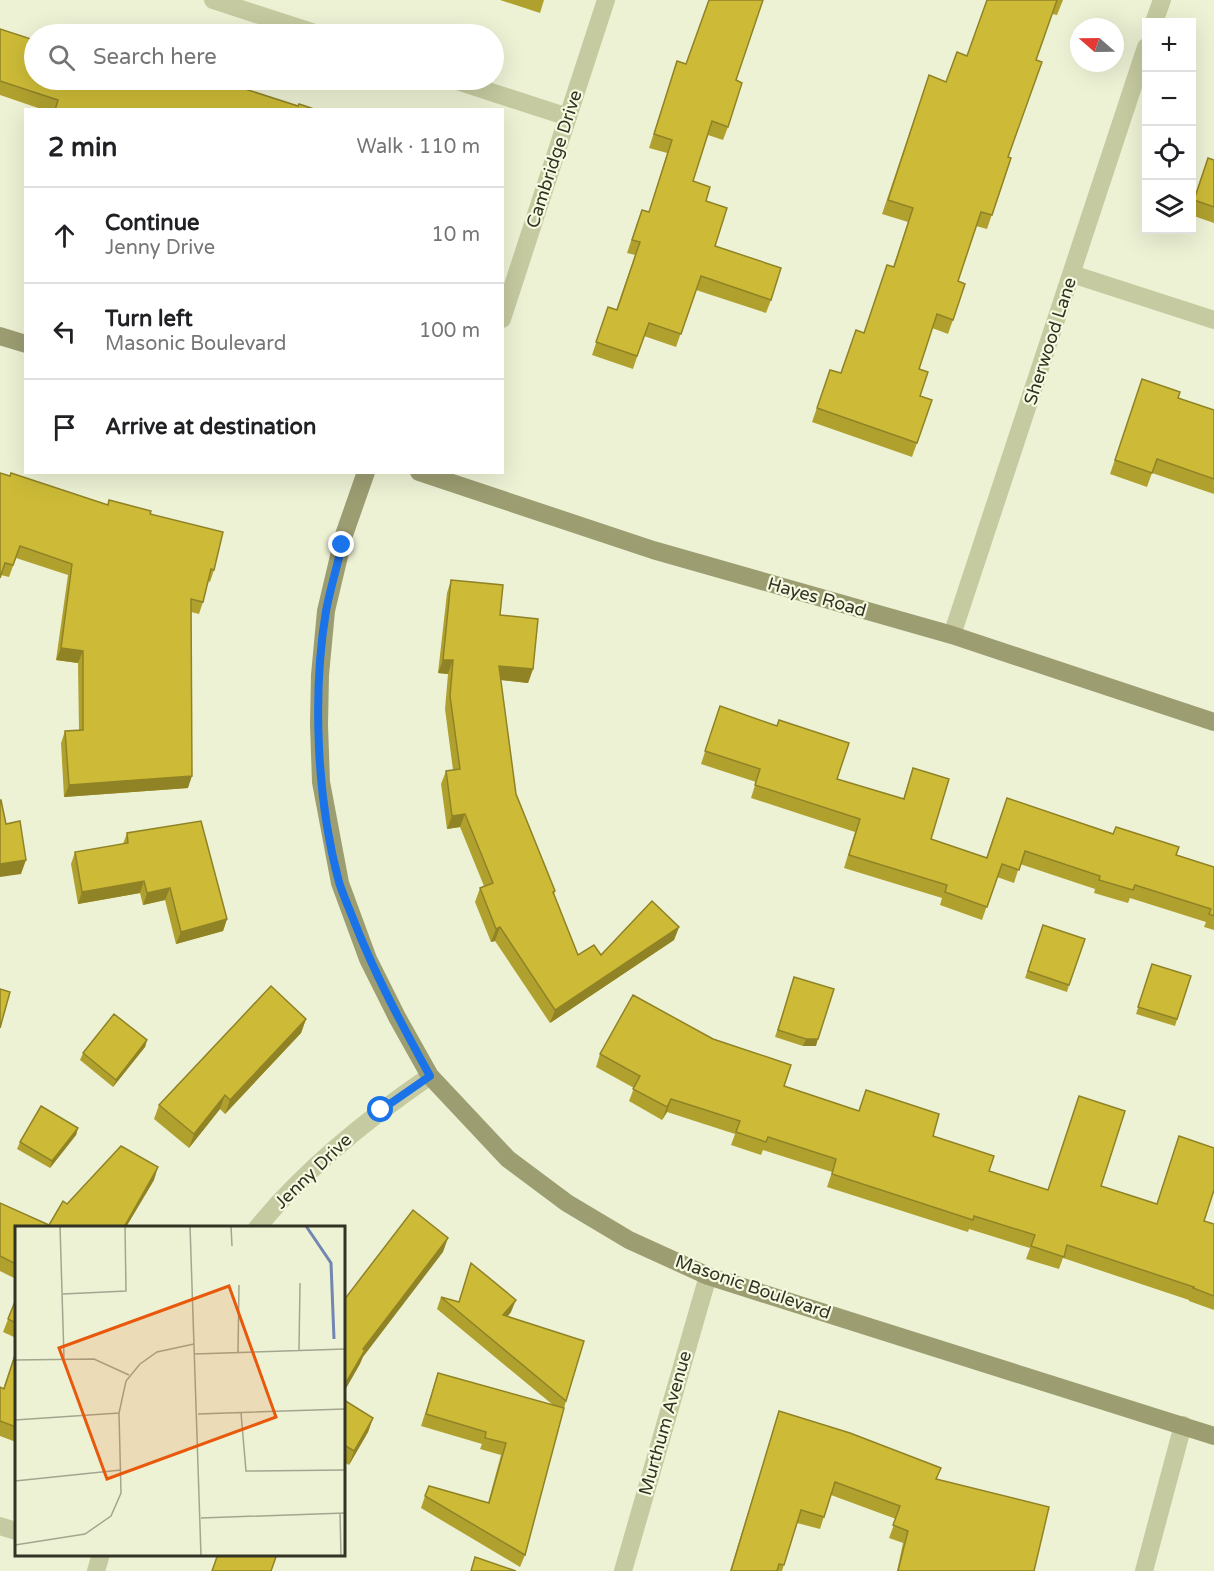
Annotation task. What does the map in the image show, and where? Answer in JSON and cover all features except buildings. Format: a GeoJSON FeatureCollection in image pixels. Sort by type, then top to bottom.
{"type":"FeatureCollection","features":[{"type":"Feature","properties":{"kind":"street"},"geometry":{"type":"LineString","coordinates":[[213,0],[287,24]]}},
{"type":"Feature","properties":{"kind":"street","name":"Cambridge Drive"},"geometry":{"type":"LineString","coordinates":[[504,313],[606,0]]}},
{"type":"Feature","properties":{"kind":"street"},"geometry":{"type":"LineString","coordinates":[[1155,18],[1162,0]]}},
{"type":"Feature","properties":{"kind":"street","name":"Sherwood Lane"},"geometry":{"type":"LineString","coordinates":[[952,635],[1142,59]]}},
{"type":"Feature","properties":{"kind":"street"},"geometry":{"type":"LineString","coordinates":[[485,90],[568,117]]}},
{"type":"Feature","properties":{"kind":"street"},"geometry":{"type":"LineString","coordinates":[[1072,274],[1214,320]]}},
{"type":"Feature","properties":{"kind":"street"},"geometry":{"type":"LineString","coordinates":[[0,336],[24,343]]}},
{"type":"Feature","properties":{"kind":"street","name":"Masonic Boulevard"},"geometry":{"type":"LineString","coordinates":[[365,474],[344,534],[326,611],[320,675],[321,782],[340,883],[368,959],[430,1076],[508,1159],[567,1203],[629,1240],[708,1276],[1214,1436]]}},
{"type":"Feature","properties":{"kind":"street","name":"Hayes Road"},"geometry":{"type":"LineString","coordinates":[[429,474],[450,478],[653,550],[952,635],[1214,722]]}},
{"type":"Feature","properties":{"kind":"street","name":"Jenny Drive"},"geometry":{"type":"LineString","coordinates":[[258,1226],[344,1140],[381,1110],[430,1076]]}},
{"type":"Feature","properties":{"kind":"street","name":"Murthum Avenue"},"geometry":{"type":"LineString","coordinates":[[623,1571],[708,1276]]}},
{"type":"Feature","properties":{"kind":"street"},"geometry":{"type":"LineString","coordinates":[[1144,1571],[1183,1425]]}},
{"type":"Feature","properties":{"kind":"street"},"geometry":{"type":"LineString","coordinates":[[0,1526],[15,1531]]}},
{"type":"Feature","properties":{"kind":"route"},"geometry":{"type":"LineString","coordinates":[[342,545],[326,611],[320,675],[321,782],[340,883],[368,959],[430,1076],[381,1110]]}}]}
